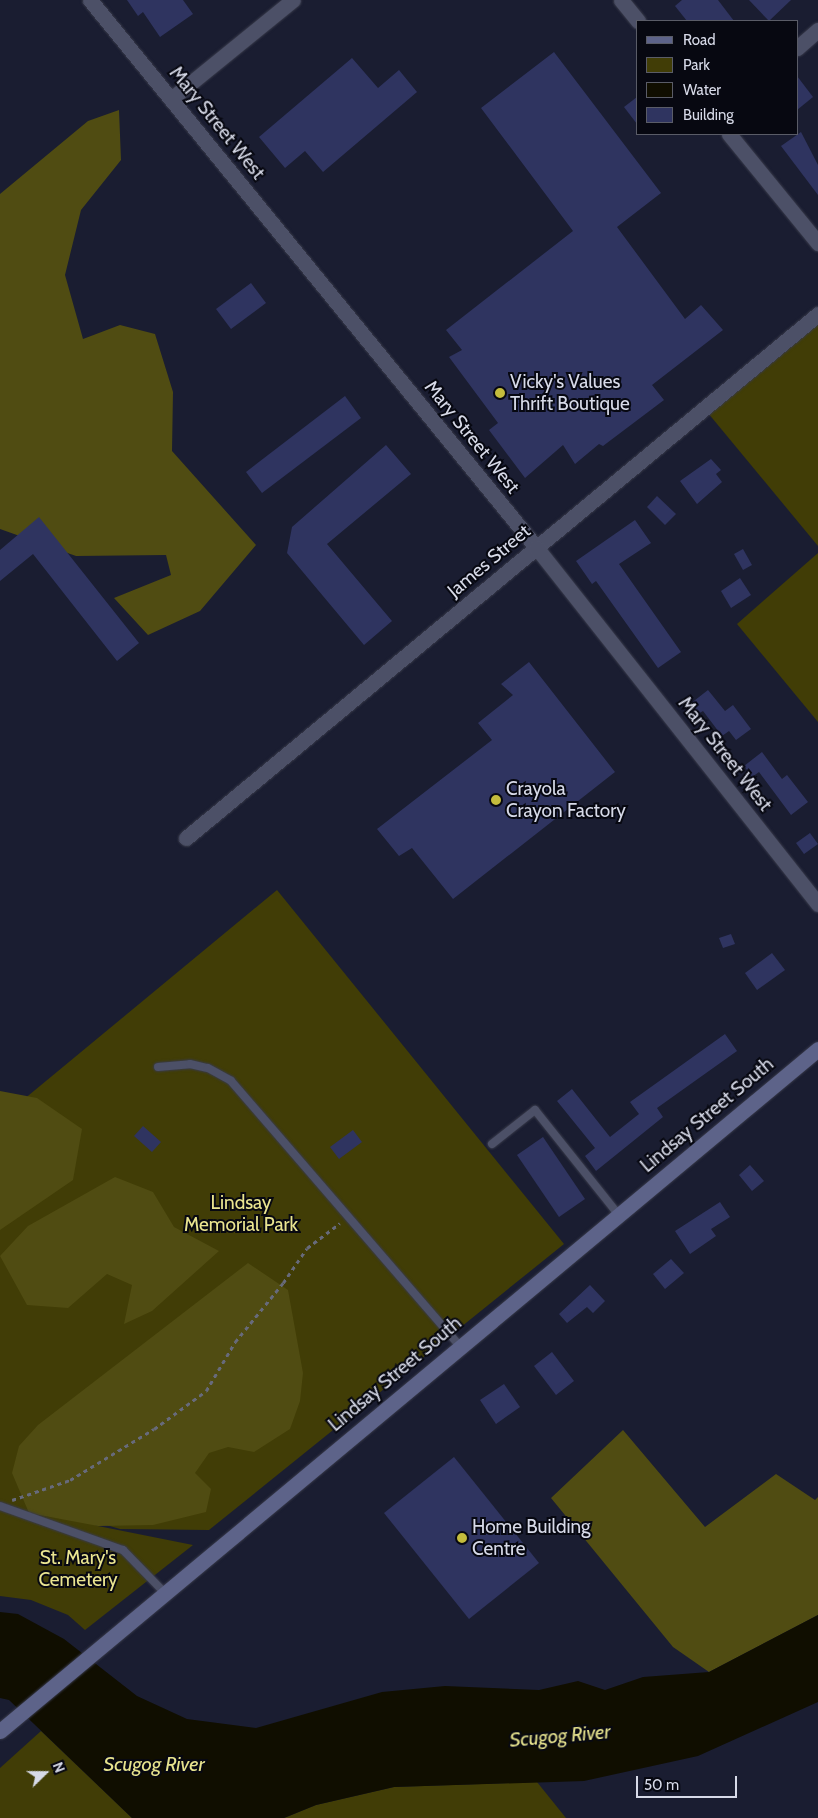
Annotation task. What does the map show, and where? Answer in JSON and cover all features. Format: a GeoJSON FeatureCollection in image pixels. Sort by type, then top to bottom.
{"type":"FeatureCollection","features":[{"type":"Feature","properties":{"kind":"main road","name":"Lindsay Street South"},"geometry":{"type":"LineString","coordinates":[[2,1730],[164,1592],[818,1049]]}},
{"type":"Feature","properties":{"kind":"street","name":"Mary Street West"},"geometry":{"type":"LineString","coordinates":[[90,0],[536,547],[818,904]]}},
{"type":"Feature","properties":{"kind":"street"},"geometry":{"type":"LineString","coordinates":[[172,99],[293,0]]}},
{"type":"Feature","properties":{"kind":"street"},"geometry":{"type":"LineString","coordinates":[[621,0],[637,20]]}},
{"type":"Feature","properties":{"kind":"street"},"geometry":{"type":"LineString","coordinates":[[798,47],[818,30]]}},
{"type":"Feature","properties":{"kind":"street"},"geometry":{"type":"LineString","coordinates":[[730,135],[818,243]]}},
{"type":"Feature","properties":{"kind":"street","name":"James Street"},"geometry":{"type":"LineString","coordinates":[[186,838],[818,314]]}},
{"type":"Feature","properties":{"kind":"lane"},"geometry":{"type":"LineString","coordinates":[[158,1067],[190,1064],[208,1068],[231,1081],[460,1346]]}},
{"type":"Feature","properties":{"kind":"lane"},"geometry":{"type":"LineString","coordinates":[[492,1144],[535,1110],[618,1214]]}},
{"type":"Feature","properties":{"kind":"lane"},"geometry":{"type":"LineString","coordinates":[[2,1507],[122,1550],[164,1592]]}},
{"type":"Feature","properties":{"kind":"path"},"geometry":{"type":"LineString","coordinates":[[2,1507],[17,1496],[70,1480],[154,1429],[206,1391],[235,1342],[278,1290],[307,1248],[348,1216]]}},
{"type":"Feature","properties":{"kind":"green space"},"geometry":{"type":"Polygon","coordinates":[[[818,313],[818,546],[703,407],[818,313]]]}},
{"type":"Feature","properties":{"kind":"green space"},"geometry":{"type":"Polygon","coordinates":[[[818,553],[818,722],[737,624],[818,553]]]}},
{"type":"Feature","properties":{"kind":"green space","name":"Lindsay Memorial Park"},"geometry":{"type":"Polygon","coordinates":[[[277,890],[564,1244],[209,1530],[120,1529],[45,1507],[98,1526],[193,1545],[85,1630],[68,1615],[31,1600],[0,1596],[0,1119],[277,890]]]}},
{"type":"Feature","properties":{"kind":"green space"},"geometry":{"type":"Polygon","coordinates":[[[41,1731],[132,1818],[0,1818],[0,1768],[41,1731]]]}},
{"type":"Feature","properties":{"kind":"green space"},"geometry":{"type":"Polygon","coordinates":[[[537,1782],[566,1818],[284,1818],[316,1805],[394,1787],[537,1782]]]}},
{"type":"Feature","properties":{"kind":"shaded area"},"geometry":{"type":"Polygon","coordinates":[[[119,110],[121,160],[81,210],[65,275],[83,339],[120,325],[155,334],[173,392],[172,451],[256,545],[200,611],[148,635],[114,598],[171,575],[166,555],[76,556],[0,529],[0,194],[88,121],[119,110]]]}},
{"type":"Feature","properties":{"kind":"shaded area"},"geometry":{"type":"Polygon","coordinates":[[[0,1091],[37,1098],[82,1129],[73,1180],[0,1230],[0,1091]]]}},
{"type":"Feature","properties":{"kind":"shaded area"},"geometry":{"type":"Polygon","coordinates":[[[115,1177],[153,1192],[174,1227],[219,1251],[152,1311],[124,1324],[132,1285],[107,1274],[68,1308],[27,1305],[0,1256],[28,1226],[115,1177]]]}},
{"type":"Feature","properties":{"kind":"shaded area"},"geometry":{"type":"Polygon","coordinates":[[[248,1263],[288,1290],[303,1373],[300,1401],[290,1429],[254,1452],[228,1447],[209,1453],[195,1473],[211,1489],[206,1512],[153,1525],[98,1526],[29,1513],[12,1473],[19,1446],[38,1425],[248,1263]]]}},
{"type":"Feature","properties":{"kind":"shaded area"},"geometry":{"type":"Polygon","coordinates":[[[623,1430],[705,1527],[776,1474],[815,1500],[818,1497],[818,1615],[709,1672],[673,1647],[551,1498],[623,1430]]]}},
{"type":"Feature","properties":{"kind":"water","name":"Scugog River"},"geometry":{"type":"Polygon","coordinates":[[[0,1612],[18,1614],[64,1639],[137,1696],[187,1719],[256,1728],[382,1692],[445,1686],[539,1690],[578,1681],[605,1690],[643,1677],[709,1672],[818,1615],[818,1702],[698,1756],[584,1781],[394,1787],[316,1805],[284,1818],[132,1818],[9,1700],[0,1698],[0,1612]]]}},
{"type":"Feature","properties":{"kind":"building"},"geometry":{"type":"Polygon","coordinates":[[[127,0],[183,0],[193,14],[160,37],[143,12],[138,16],[127,0]]]}},
{"type":"Feature","properties":{"kind":"building"},"geometry":{"type":"Polygon","coordinates":[[[682,0],[718,0],[733,20],[686,20],[675,6],[682,0]]]}},
{"type":"Feature","properties":{"kind":"building"},"geometry":{"type":"Polygon","coordinates":[[[749,0],[791,0],[770,20],[749,0]]]}},
{"type":"Feature","properties":{"kind":"building"},"geometry":{"type":"Polygon","coordinates":[[[554,52],[661,193],[617,227],[685,319],[701,305],[723,330],[652,385],[664,400],[603,446],[599,444],[575,464],[563,445],[525,478],[489,430],[498,423],[449,357],[462,350],[446,330],[573,231],[481,108],[554,52]]]}},
{"type":"Feature","properties":{"kind":"building"},"geometry":{"type":"Polygon","coordinates":[[[352,58],[378,88],[399,70],[417,92],[323,172],[305,151],[285,168],[259,137],[352,58]]]}},
{"type":"Feature","properties":{"kind":"building"},"geometry":{"type":"Polygon","coordinates":[[[798,77],[813,97],[798,109],[798,77]]]}},
{"type":"Feature","properties":{"kind":"building"},"geometry":{"type":"Polygon","coordinates":[[[636,98],[636,123],[624,107],[636,98]]]}},
{"type":"Feature","properties":{"kind":"building"},"geometry":{"type":"Polygon","coordinates":[[[801,132],[818,165],[818,195],[781,146],[801,132]]]}},
{"type":"Feature","properties":{"kind":"building"},"geometry":{"type":"Polygon","coordinates":[[[251,283],[266,303],[231,329],[216,309],[251,283]]]}},
{"type":"Feature","properties":{"kind":"building"},"geometry":{"type":"Polygon","coordinates":[[[345,396],[361,418],[262,493],[246,472],[345,396]]]}},
{"type":"Feature","properties":{"kind":"building"},"geometry":{"type":"Polygon","coordinates":[[[386,445],[411,474],[327,544],[392,621],[364,645],[287,553],[292,527],[386,445]]]}},
{"type":"Feature","properties":{"kind":"building"},"geometry":{"type":"Polygon","coordinates":[[[711,459],[721,470],[716,474],[722,482],[697,504],[680,481],[711,459]]]}},
{"type":"Feature","properties":{"kind":"building"},"geometry":{"type":"Polygon","coordinates":[[[657,496],[676,514],[665,525],[647,507],[657,496]]]}},
{"type":"Feature","properties":{"kind":"building"},"geometry":{"type":"Polygon","coordinates":[[[39,517],[139,643],[117,661],[33,554],[0,581],[0,550],[39,517]]]}},
{"type":"Feature","properties":{"kind":"building"},"geometry":{"type":"Polygon","coordinates":[[[635,520],[651,543],[619,564],[681,652],[658,668],[596,581],[592,584],[576,561],[635,520]]]}},
{"type":"Feature","properties":{"kind":"building"},"geometry":{"type":"Polygon","coordinates":[[[743,549],[752,565],[743,570],[734,554],[743,549]]]}},
{"type":"Feature","properties":{"kind":"building"},"geometry":{"type":"Polygon","coordinates":[[[740,578],[751,595],[731,608],[721,591],[740,578]]]}},
{"type":"Feature","properties":{"kind":"building","name":"Crayola Crayon Factory"},"geometry":{"type":"Polygon","coordinates":[[[529,662],[615,772],[453,899],[412,848],[399,856],[377,829],[492,740],[478,723],[513,695],[501,684],[529,662]]]}},
{"type":"Feature","properties":{"kind":"building"},"geometry":{"type":"Polygon","coordinates":[[[708,690],[725,711],[733,705],[751,729],[736,740],[729,731],[722,736],[703,711],[698,714],[690,704],[708,690]]]}},
{"type":"Feature","properties":{"kind":"building"},"geometry":{"type":"Polygon","coordinates":[[[762,752],[782,779],[787,775],[808,802],[791,815],[759,772],[752,777],[744,766],[762,752]]]}},
{"type":"Feature","properties":{"kind":"building"},"geometry":{"type":"Polygon","coordinates":[[[810,833],[818,844],[804,854],[796,843],[810,833]]]}},
{"type":"Feature","properties":{"kind":"building"},"geometry":{"type":"Polygon","coordinates":[[[731,934],[735,944],[723,948],[719,938],[731,934]]]}},
{"type":"Feature","properties":{"kind":"building"},"geometry":{"type":"Polygon","coordinates":[[[772,953],[785,970],[757,990],[745,973],[772,953]]]}},
{"type":"Feature","properties":{"kind":"building"},"geometry":{"type":"Polygon","coordinates":[[[725,1034],[737,1051],[657,1108],[663,1117],[596,1171],[585,1156],[595,1148],[557,1101],[572,1089],[610,1137],[639,1114],[630,1102],[725,1034]]]}},
{"type":"Feature","properties":{"kind":"building"},"geometry":{"type":"Polygon","coordinates":[[[143,1126],[161,1142],[152,1152],[134,1136],[143,1126]]]}},
{"type":"Feature","properties":{"kind":"building"},"geometry":{"type":"Polygon","coordinates":[[[353,1130],[362,1142],[339,1159],[330,1147],[353,1130]]]}},
{"type":"Feature","properties":{"kind":"building"},"geometry":{"type":"Polygon","coordinates":[[[543,1137],[585,1199],[559,1217],[517,1155],[543,1137]]]}},
{"type":"Feature","properties":{"kind":"building"},"geometry":{"type":"Polygon","coordinates":[[[750,1165],[764,1181],[752,1191],[739,1175],[750,1165]]]}},
{"type":"Feature","properties":{"kind":"building"},"geometry":{"type":"Polygon","coordinates":[[[720,1202],[730,1217],[711,1229],[716,1236],[690,1254],[675,1231],[720,1202]]]}},
{"type":"Feature","properties":{"kind":"building"},"geometry":{"type":"Polygon","coordinates":[[[671,1259],[684,1273],[665,1289],[653,1274],[671,1259]]]}},
{"type":"Feature","properties":{"kind":"building"},"geometry":{"type":"Polygon","coordinates":[[[590,1285],[605,1301],[593,1313],[587,1307],[567,1323],[559,1314],[590,1285]]]}},
{"type":"Feature","properties":{"kind":"building"},"geometry":{"type":"Polygon","coordinates":[[[552,1352],[574,1381],[556,1395],[534,1366],[552,1352]]]}},
{"type":"Feature","properties":{"kind":"building"},"geometry":{"type":"Polygon","coordinates":[[[504,1384],[520,1407],[496,1424],[480,1400],[504,1384]]]}},
{"type":"Feature","properties":{"kind":"building","name":"Home Building Centre"},"geometry":{"type":"Polygon","coordinates":[[[454,1457],[539,1563],[469,1619],[384,1513],[454,1457]]]}},
{"type":"Feature","properties":{"kind":"place","name":"Vicky's Values Thrift Boutique"},"geometry":{"type":"Point","coordinates":[500,393]}},
{"type":"Feature","properties":{"kind":"place","name":"Crayola Crayon Factory"},"geometry":{"type":"Point","coordinates":[496,800]}},
{"type":"Feature","properties":{"kind":"place","name":"Home Building Centre"},"geometry":{"type":"Point","coordinates":[462,1538]}},
{"type":"Feature","properties":{"kind":"park label","name":"St. Mary's Cemetery"},"geometry":{"type":"Point","coordinates":[78,1569]}}]}
